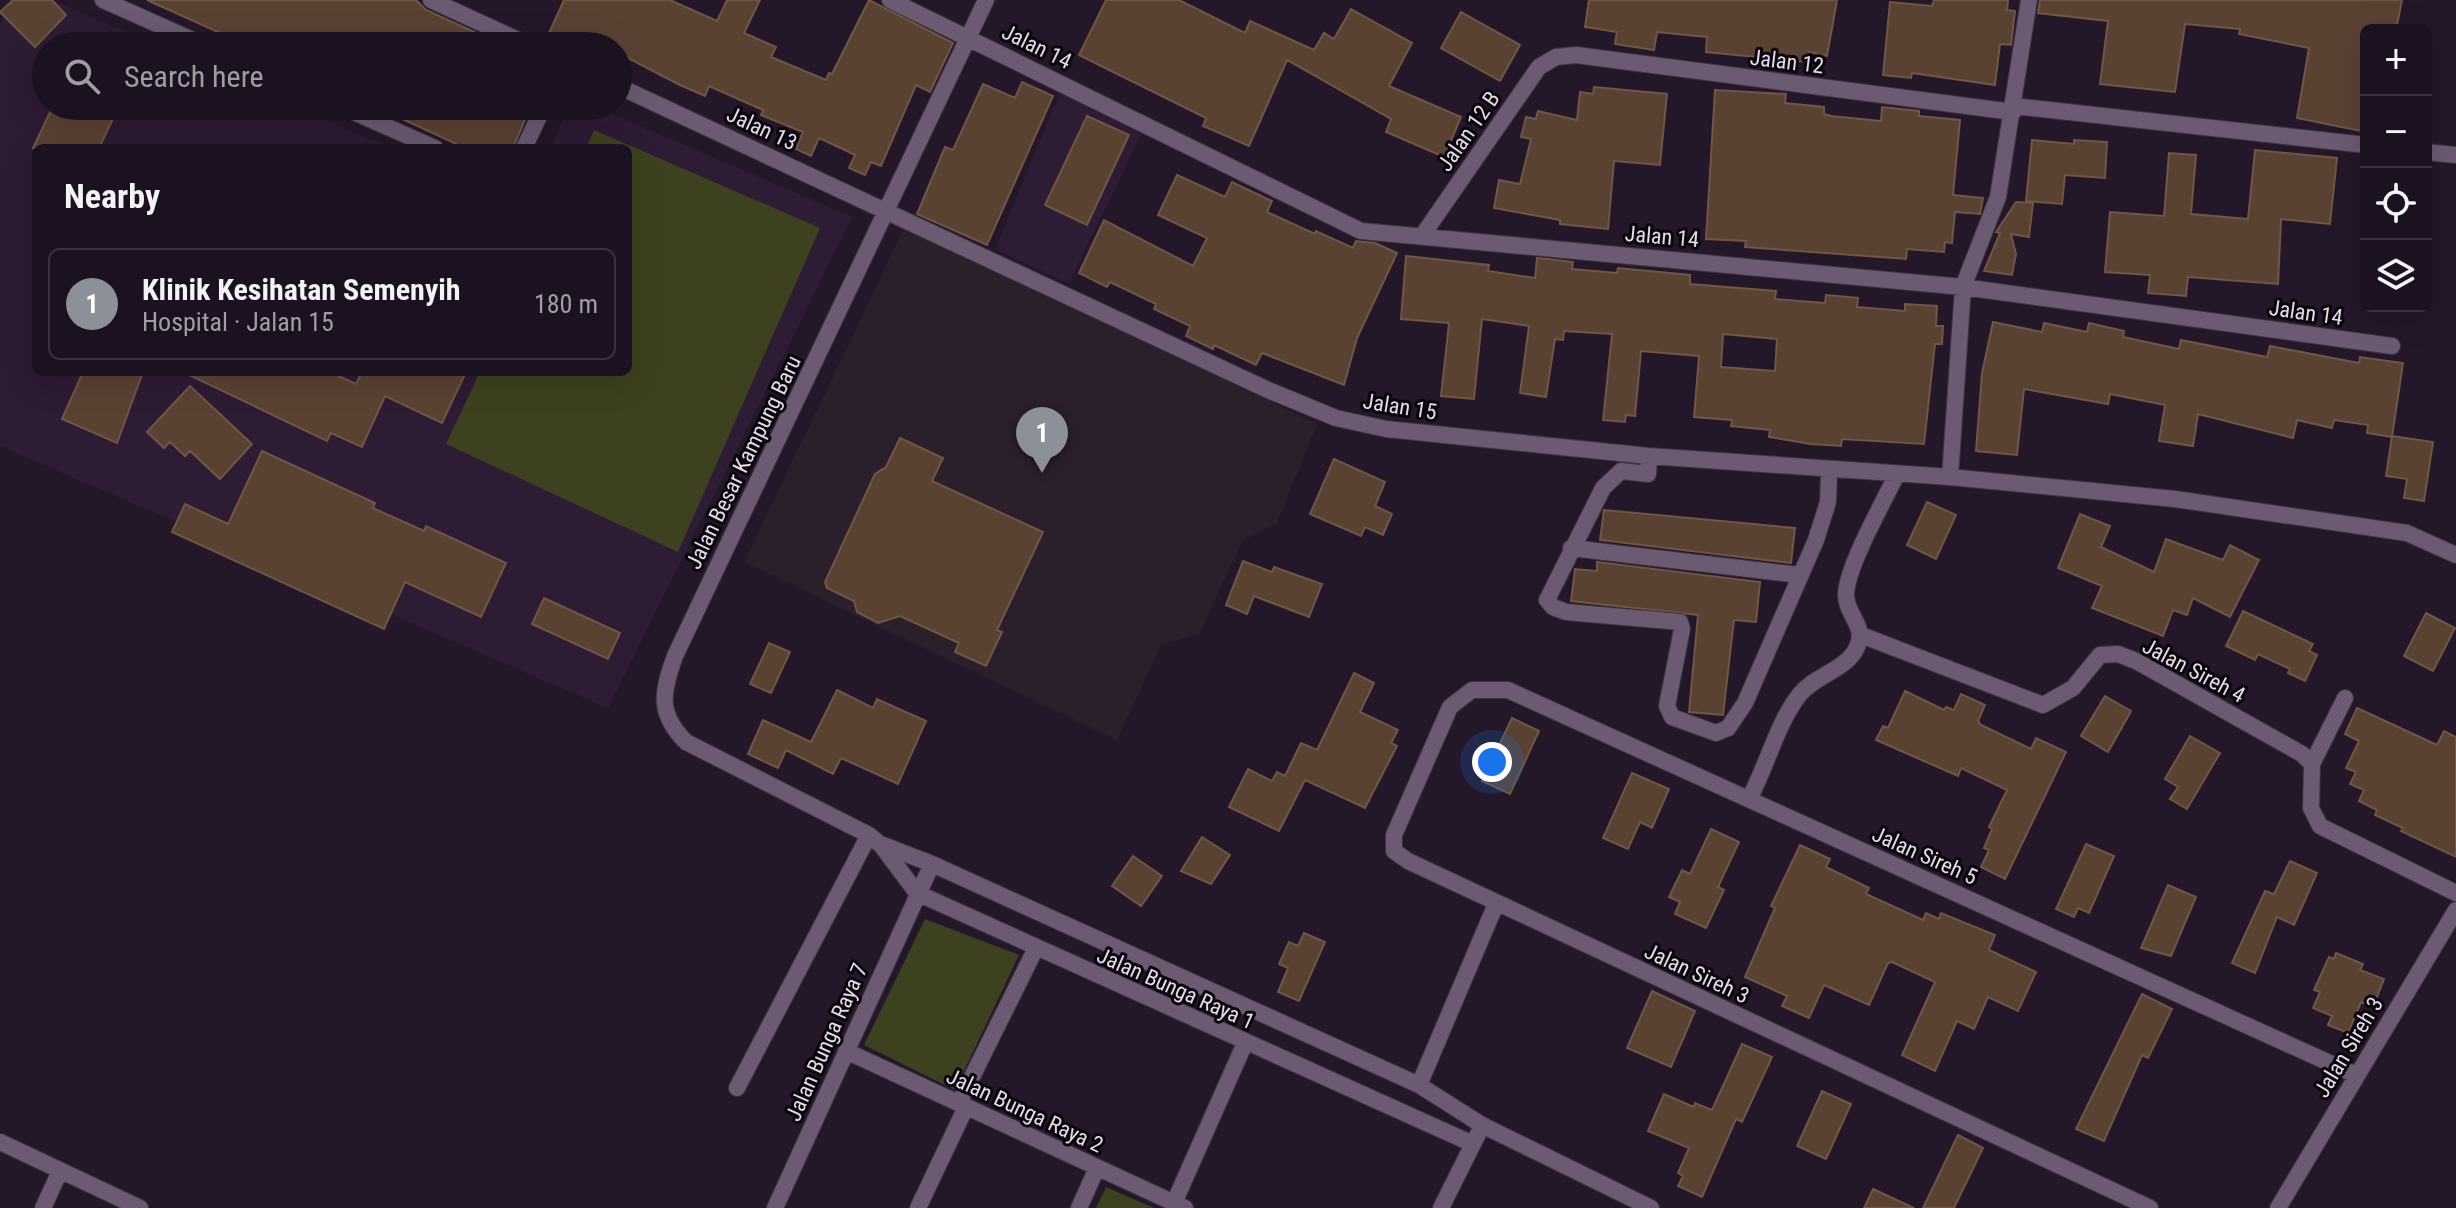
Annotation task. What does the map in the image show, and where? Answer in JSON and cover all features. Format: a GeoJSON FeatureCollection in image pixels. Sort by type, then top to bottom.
{"type":"FeatureCollection","features":[{"type":"Feature","properties":{"kind":"street"},"geometry":{"type":"LineString","coordinates":[[103,0],[175,32]]}},
{"type":"Feature","properties":{"kind":"street"},"geometry":{"type":"LineString","coordinates":[[431,0],[501,32]]}},
{"type":"Feature","properties":{"kind":"street","name":"Jalan 14"},"geometry":{"type":"LineString","coordinates":[[890,0],[1361,231],[1963,287],[2392,346]]}},
{"type":"Feature","properties":{"kind":"street","name":"Jalan Besar Kampung Baru"},"geometry":{"type":"LineString","coordinates":[[986,0],[663,687],[671,727],[686,742],[875,840],[1419,1085],[1482,1125],[1651,1208]]}},
{"type":"Feature","properties":{"kind":"street"},"geometry":{"type":"LineString","coordinates":[[1950,477],[1963,287],[1998,197],[2029,0]]}},
{"type":"Feature","properties":{"kind":"street","name":"Jalan 12"},"geometry":{"type":"LineString","coordinates":[[1556,57],[1576,55],[2014,109],[2360,144]]}},
{"type":"Feature","properties":{"kind":"street","name":"Jalan 12 B"},"geometry":{"type":"LineString","coordinates":[[1422,236],[1539,67],[1556,57]]}},
{"type":"Feature","properties":{"kind":"street","name":"Jalan 13"},"geometry":{"type":"LineString","coordinates":[[632,92],[888,210]]}},
{"type":"Feature","properties":{"kind":"street"},"geometry":{"type":"LineString","coordinates":[[372,120],[426,144]]}},
{"type":"Feature","properties":{"kind":"street"},"geometry":{"type":"LineString","coordinates":[[526,144],[537,120]]}},
{"type":"Feature","properties":{"kind":"street"},"geometry":{"type":"LineString","coordinates":[[2432,153],[2456,155]]}},
{"type":"Feature","properties":{"kind":"street","name":"Jalan 15"},"geometry":{"type":"LineString","coordinates":[[888,210],[1268,390],[1336,418],[1386,429],[1649,456],[1829,472],[1950,477],[2175,499],[2407,533],[2456,555]]}},
{"type":"Feature","properties":{"kind":"street"},"geometry":{"type":"LineString","coordinates":[[1649,456],[1648,474],[1621,471],[1603,488],[1547,600],[1553,607],[1566,612],[1680,622],[1682,629],[1667,706],[1672,717],[1716,733],[1728,728],[1745,703],[1816,540],[1828,502],[1829,472]]}},
{"type":"Feature","properties":{"kind":"street"},"geometry":{"type":"LineString","coordinates":[[1749,799],[1791,707],[1803,690],[1847,661],[1857,649],[1861,635],[1845,597],[1852,571],[1896,476]]}},
{"type":"Feature","properties":{"kind":"street"},"geometry":{"type":"LineString","coordinates":[[1571,548],[1799,575]]}},
{"type":"Feature","properties":{"kind":"street","name":"Jalan Sireh 4"},"geometry":{"type":"LineString","coordinates":[[1861,635],[2043,705],[2073,688],[2100,655],[2118,654],[2302,754],[2312,764]]}},
{"type":"Feature","properties":{"kind":"street","name":"Jalan Sireh 5"},"geometry":{"type":"LineString","coordinates":[[1472,690],[1508,690],[2356,1075]]}},
{"type":"Feature","properties":{"kind":"street","name":"Jalan Sireh 3"},"geometry":{"type":"LineString","coordinates":[[1472,690],[1450,707],[1394,835],[1394,851],[1496,904],[2150,1208]]}},
{"type":"Feature","properties":{"kind":"street"},"geometry":{"type":"LineString","coordinates":[[2345,698],[2312,764],[2311,808],[2320,826],[2456,893]]}},
{"type":"Feature","properties":{"kind":"street"},"geometry":{"type":"LineString","coordinates":[[737,1088],[875,840]]}},
{"type":"Feature","properties":{"kind":"street","name":"Jalan Bunga Raya 1"},"geometry":{"type":"LineString","coordinates":[[875,840],[917,893],[1473,1144]]}},
{"type":"Feature","properties":{"kind":"street","name":"Jalan Bunga Raya 7"},"geometry":{"type":"LineString","coordinates":[[775,1208],[932,864]]}},
{"type":"Feature","properties":{"kind":"street"},"geometry":{"type":"LineString","coordinates":[[1419,1085],[1496,904]]}},
{"type":"Feature","properties":{"kind":"street","name":"Jalan Sireh 3"},"geometry":{"type":"LineString","coordinates":[[2278,1208],[2456,910]]}},
{"type":"Feature","properties":{"kind":"street"},"geometry":{"type":"LineString","coordinates":[[918,1208],[1036,948]]}},
{"type":"Feature","properties":{"kind":"street"},"geometry":{"type":"LineString","coordinates":[[1180,1206],[1245,1043]]}},
{"type":"Feature","properties":{"kind":"street","name":"Jalan Bunga Raya 2"},"geometry":{"type":"LineString","coordinates":[[846,1051],[1180,1206]]}},
{"type":"Feature","properties":{"kind":"street"},"geometry":{"type":"LineString","coordinates":[[1441,1208],[1482,1125]]}},
{"type":"Feature","properties":{"kind":"street"},"geometry":{"type":"LineString","coordinates":[[0,1142],[140,1208]]}},
{"type":"Feature","properties":{"kind":"street"},"geometry":{"type":"LineString","coordinates":[[1079,1208],[1097,1168]]}},
{"type":"Feature","properties":{"kind":"street"},"geometry":{"type":"LineString","coordinates":[[43,1208],[60,1171]]}},
{"type":"Feature","properties":{"kind":"shaded area"},"geometry":{"type":"Polygon","coordinates":[[[12,0],[53,0],[126,32],[32,32],[32,120],[327,120],[382,144],[32,144],[32,376],[632,376],[632,144],[553,144],[562,120],[627,120],[852,217],[608,708],[0,446],[0,24],[12,0]]]}},
{"type":"Feature","properties":{"kind":"shaded area"},"geometry":{"type":"Polygon","coordinates":[[[1060,92],[1142,132],[1069,284],[995,249],[1060,92]]]}},
{"type":"Feature","properties":{"kind":"shaded area"},"geometry":{"type":"Polygon","coordinates":[[[905,227],[1317,424],[1277,523],[1242,541],[1200,633],[1161,645],[1117,740],[744,562],[905,227]]]}},
{"type":"Feature","properties":{"kind":"green space"},"geometry":{"type":"Polygon","coordinates":[[[594,130],[626,144],[588,144],[594,130]]]}},
{"type":"Feature","properties":{"kind":"green space"},"geometry":{"type":"Polygon","coordinates":[[[632,146],[820,228],[678,552],[446,444],[478,376],[632,376],[632,146]]]}},
{"type":"Feature","properties":{"kind":"green space"},"geometry":{"type":"Polygon","coordinates":[[[925,919],[1019,955],[955,1090],[864,1045],[925,919]]]}},
{"type":"Feature","properties":{"kind":"green space"},"geometry":{"type":"Polygon","coordinates":[[[1106,1187],[1154,1208],[1096,1208],[1106,1187]]]}},
{"type":"Feature","properties":{"kind":"building"},"geometry":{"type":"Polygon","coordinates":[[[13,0],[52,0],[66,15],[50,32],[32,32],[32,44],[0,12],[13,0]]]}},
{"type":"Feature","properties":{"kind":"building"},"geometry":{"type":"Polygon","coordinates":[[[147,0],[416,0],[426,10],[474,32],[218,32],[147,0]]]}},
{"type":"Feature","properties":{"kind":"building"},"geometry":{"type":"Polygon","coordinates":[[[564,0],[670,0],[717,21],[727,0],[760,0],[744,33],[776,47],[771,57],[826,80],[829,73],[832,74],[869,0],[953,43],[930,92],[916,85],[881,166],[871,162],[865,175],[849,168],[855,155],[819,138],[811,156],[796,149],[803,132],[761,115],[763,110],[709,86],[705,96],[632,60],[632,32],[549,32],[564,0]]]}},
{"type":"Feature","properties":{"kind":"building"},"geometry":{"type":"Polygon","coordinates":[[[1106,0],[1179,0],[1245,33],[1250,21],[1314,50],[1324,33],[1334,39],[1351,9],[1412,43],[1389,86],[1461,117],[1444,157],[1386,132],[1391,119],[1287,60],[1249,146],[1203,126],[1206,118],[1079,55],[1106,0]]]}},
{"type":"Feature","properties":{"kind":"building"},"geometry":{"type":"Polygon","coordinates":[[[1589,0],[1837,0],[1827,56],[1809,52],[1807,62],[1706,52],[1707,37],[1657,32],[1654,50],[1615,44],[1617,32],[1585,27],[1589,0]]]}},
{"type":"Feature","properties":{"kind":"building"},"geometry":{"type":"Polygon","coordinates":[[[1934,0],[2008,0],[2007,10],[2015,11],[2011,45],[2000,44],[1995,85],[1912,73],[1911,78],[1883,75],[1890,2],[1932,6],[1934,0]]]}},
{"type":"Feature","properties":{"kind":"building"},"geometry":{"type":"Polygon","coordinates":[[[2040,0],[2402,0],[2397,24],[2360,24],[2360,131],[2297,118],[2309,48],[2239,34],[2240,29],[2185,24],[2175,92],[2100,84],[2108,21],[2038,13],[2040,0]]]}},
{"type":"Feature","properties":{"kind":"building"},"geometry":{"type":"Polygon","coordinates":[[[1461,12],[1520,45],[1500,81],[1441,48],[1461,12]]]}},
{"type":"Feature","properties":{"kind":"building"},"geometry":{"type":"Polygon","coordinates":[[[1022,82],[1053,96],[987,245],[917,214],[945,147],[953,150],[983,84],[1015,98],[1022,82]]]}},
{"type":"Feature","properties":{"kind":"building"},"geometry":{"type":"Polygon","coordinates":[[[1594,87],[1667,94],[1660,165],[1614,161],[1608,229],[1560,224],[1560,220],[1494,208],[1499,180],[1520,184],[1531,139],[1521,137],[1526,117],[1536,119],[1538,111],[1577,120],[1580,92],[1593,94],[1594,87]]]}},
{"type":"Feature","properties":{"kind":"building"},"geometry":{"type":"Polygon","coordinates":[[[1715,90],[1786,94],[1785,103],[1824,107],[1824,114],[1831,116],[1881,121],[1882,107],[1919,111],[1919,116],[1960,120],[1953,195],[1983,198],[1980,214],[1955,212],[1952,243],[1945,242],[1944,252],[1907,249],[1906,259],[1745,247],[1746,241],[1706,239],[1715,90]]]}},
{"type":"Feature","properties":{"kind":"building"},"geometry":{"type":"Polygon","coordinates":[[[1087,116],[1129,135],[1087,225],[1045,205],[1087,116]]]}},
{"type":"Feature","properties":{"kind":"building"},"geometry":{"type":"Polygon","coordinates":[[[46,120],[112,120],[101,144],[35,144],[46,120]]]}},
{"type":"Feature","properties":{"kind":"building"},"geometry":{"type":"Polygon","coordinates":[[[404,120],[525,120],[515,144],[456,144],[404,120]]]}},
{"type":"Feature","properties":{"kind":"building"},"geometry":{"type":"Polygon","coordinates":[[[2032,140],[2074,144],[2074,140],[2107,142],[2105,178],[2065,175],[2062,204],[2026,201],[2032,140]]]}},
{"type":"Feature","properties":{"kind":"building"},"geometry":{"type":"Polygon","coordinates":[[[2255,150],[2337,158],[2330,224],[2281,219],[2278,284],[2188,277],[2186,296],[2148,293],[2150,275],[2105,272],[2110,212],[2164,216],[2169,153],[2196,155],[2191,214],[2248,219],[2255,150]]]}},
{"type":"Feature","properties":{"kind":"building"},"geometry":{"type":"Polygon","coordinates":[[[1177,175],[1225,197],[1232,182],[1272,201],[1267,212],[1315,234],[1316,231],[1353,248],[1356,241],[1375,243],[1397,253],[1357,338],[1344,385],[1262,353],[1256,365],[1214,345],[1213,349],[1186,336],[1190,326],[1154,309],[1156,304],[1110,282],[1107,287],[1079,273],[1104,220],[1193,266],[1207,238],[1158,215],[1177,175]]]}},
{"type":"Feature","properties":{"kind":"building"},"geometry":{"type":"Polygon","coordinates":[[[2016,202],[2033,203],[2029,237],[2011,234],[2016,254],[2012,275],[1984,271],[2000,233],[1996,232],[2016,202]]]}},
{"type":"Feature","properties":{"kind":"building"},"geometry":{"type":"Polygon","coordinates":[[[1406,256],[1489,265],[1488,271],[1535,278],[1537,258],[1548,259],[1573,262],[1572,269],[1617,273],[1618,268],[1690,275],[1690,284],[1776,291],[1775,299],[1825,303],[1826,295],[1858,298],[1857,307],[1905,311],[1905,304],[1937,306],[1936,326],[1943,326],[1942,344],[1935,344],[1924,444],[1842,439],[1841,446],[1769,437],[1770,430],[1731,426],[1732,420],[1694,417],[1699,356],[1641,351],[1635,416],[1626,415],[1625,422],[1603,420],[1612,334],[1564,331],[1563,340],[1555,339],[1546,397],[1520,393],[1529,326],[1482,319],[1474,399],[1441,396],[1449,323],[1401,319],[1406,256]],[[1723,334],[1721,367],[1775,371],[1777,339],[1723,334]]]}},
{"type":"Feature","properties":{"kind":"building"},"geometry":{"type":"Polygon","coordinates":[[[1993,322],[2042,332],[2044,323],[2087,332],[2089,323],[2124,331],[2123,337],[2179,349],[2181,340],[2267,357],[2270,346],[2359,363],[2360,357],[2403,363],[2392,437],[2367,433],[2368,425],[2334,420],[2332,428],[2297,420],[2293,438],[2198,414],[2193,446],[2159,441],[2165,405],[2110,394],[2108,404],[2024,389],[2017,455],[1976,451],[1982,373],[1993,322]]]}},
{"type":"Feature","properties":{"kind":"building"},"geometry":{"type":"Polygon","coordinates":[[[81,376],[142,376],[117,443],[62,419],[81,376]]]}},
{"type":"Feature","properties":{"kind":"building"},"geometry":{"type":"Polygon","coordinates":[[[191,376],[339,376],[356,384],[360,376],[464,376],[442,423],[385,396],[362,447],[331,433],[327,441],[191,376]]]}},
{"type":"Feature","properties":{"kind":"building"},"geometry":{"type":"Polygon","coordinates":[[[190,386],[252,444],[220,479],[190,451],[185,456],[170,442],[164,448],[147,432],[190,386]]]}},
{"type":"Feature","properties":{"kind":"building"},"geometry":{"type":"Polygon","coordinates":[[[2392,436],[2433,442],[2424,501],[2404,498],[2407,479],[2386,476],[2392,436]]]}},
{"type":"Feature","properties":{"kind":"building"},"geometry":{"type":"Polygon","coordinates":[[[900,438],[943,458],[932,481],[1043,532],[997,630],[1002,632],[986,666],[955,652],[959,643],[900,616],[878,623],[857,612],[854,601],[827,588],[825,582],[875,474],[886,467],[900,438]]]}},
{"type":"Feature","properties":{"kind":"building"},"geometry":{"type":"Polygon","coordinates":[[[262,451],[375,503],[373,508],[424,531],[426,526],[506,563],[481,617],[405,582],[384,629],[172,532],[185,504],[228,524],[262,451]]]}},
{"type":"Feature","properties":{"kind":"building"},"geometry":{"type":"Polygon","coordinates":[[[1334,459],[1385,482],[1375,506],[1392,514],[1383,535],[1365,527],[1361,536],[1310,514],[1334,459]]]}},
{"type":"Feature","properties":{"kind":"building"},"geometry":{"type":"Polygon","coordinates":[[[1927,502],[1956,515],[1936,559],[1907,545],[1927,502]]]}},
{"type":"Feature","properties":{"kind":"building"},"geometry":{"type":"Polygon","coordinates":[[[1604,510],[1795,528],[1791,563],[1600,540],[1604,510]]]}},
{"type":"Feature","properties":{"kind":"building"},"geometry":{"type":"Polygon","coordinates":[[[2080,514],[2110,526],[2101,547],[2154,572],[2166,539],[2223,560],[2230,545],[2259,560],[2230,617],[2193,598],[2187,615],[2173,610],[2163,636],[2092,608],[2102,586],[2058,568],[2080,514]]]}},
{"type":"Feature","properties":{"kind":"building"},"geometry":{"type":"Polygon","coordinates":[[[1243,561],[1272,572],[1274,567],[1322,584],[1309,617],[1254,596],[1247,614],[1226,605],[1243,561]]]}},
{"type":"Feature","properties":{"kind":"building"},"geometry":{"type":"Polygon","coordinates":[[[1597,562],[1760,582],[1756,622],[1734,620],[1723,715],[1689,712],[1698,615],[1571,601],[1575,569],[1597,571],[1597,562]]]}},
{"type":"Feature","properties":{"kind":"building"},"geometry":{"type":"Polygon","coordinates":[[[544,598],[620,633],[608,659],[532,624],[544,598]]]}},
{"type":"Feature","properties":{"kind":"building"},"geometry":{"type":"Polygon","coordinates":[[[2243,611],[2313,644],[2309,651],[2317,655],[2305,681],[2288,673],[2290,669],[2258,654],[2255,660],[2226,646],[2243,611]]]}},
{"type":"Feature","properties":{"kind":"building"},"geometry":{"type":"Polygon","coordinates":[[[2426,613],[2455,628],[2433,671],[2404,656],[2426,613]]]}},
{"type":"Feature","properties":{"kind":"building"},"geometry":{"type":"Polygon","coordinates":[[[769,643],[790,652],[771,693],[750,684],[769,643]]]}},
{"type":"Feature","properties":{"kind":"building"},"geometry":{"type":"Polygon","coordinates":[[[1354,673],[1374,683],[1360,712],[1398,730],[1391,743],[1397,746],[1365,808],[1305,780],[1279,831],[1229,807],[1248,769],[1272,781],[1277,772],[1285,776],[1301,743],[1317,750],[1354,673]]]}},
{"type":"Feature","properties":{"kind":"building"},"geometry":{"type":"Polygon","coordinates":[[[837,690],[873,708],[877,699],[926,721],[898,784],[841,758],[833,774],[786,750],[778,768],[748,754],[763,720],[811,742],[837,690]]]}},
{"type":"Feature","properties":{"kind":"building"},"geometry":{"type":"Polygon","coordinates":[[[1905,691],[1944,710],[1946,707],[1954,710],[1961,694],[1985,705],[1978,721],[1981,725],[2031,749],[2036,738],[2066,752],[2005,879],[1981,867],[1989,850],[1984,848],[1992,829],[1989,827],[2007,790],[1961,768],[1958,776],[1876,740],[1883,726],[1888,728],[1905,691]]]}},
{"type":"Feature","properties":{"kind":"building"},"geometry":{"type":"Polygon","coordinates":[[[2105,696],[2131,711],[2108,752],[2081,736],[2105,696]]]}},
{"type":"Feature","properties":{"kind":"building"},"geometry":{"type":"Polygon","coordinates":[[[2357,708],[2437,745],[2444,731],[2456,737],[2456,857],[2401,831],[2403,828],[2375,815],[2377,810],[2359,801],[2364,790],[2350,784],[2356,772],[2346,768],[2359,741],[2345,734],[2357,708]]]}},
{"type":"Feature","properties":{"kind":"building"},"geometry":{"type":"Polygon","coordinates":[[[1512,718],[1539,731],[1510,794],[1482,781],[1512,718]]]}},
{"type":"Feature","properties":{"kind":"building"},"geometry":{"type":"Polygon","coordinates":[[[2190,736],[2220,753],[2187,809],[2170,799],[2178,787],[2165,779],[2190,736]]]}},
{"type":"Feature","properties":{"kind":"building"},"geometry":{"type":"Polygon","coordinates":[[[1632,773],[1669,789],[1652,828],[1640,822],[1628,849],[1603,838],[1632,773]]]}},
{"type":"Feature","properties":{"kind":"building"},"geometry":{"type":"Polygon","coordinates":[[[1711,829],[1739,842],[1718,887],[1724,890],[1706,928],[1675,914],[1680,902],[1669,897],[1682,870],[1690,874],[1711,829]]]}},
{"type":"Feature","properties":{"kind":"building"},"geometry":{"type":"Polygon","coordinates":[[[1202,837],[1230,855],[1211,884],[1181,871],[1202,837]]]}},
{"type":"Feature","properties":{"kind":"building"},"geometry":{"type":"Polygon","coordinates":[[[2086,844],[2114,856],[2089,913],[2078,908],[2074,917],[2056,909],[2086,844]]]}},
{"type":"Feature","properties":{"kind":"building"},"geometry":{"type":"Polygon","coordinates":[[[1800,845],[1830,859],[1826,867],[1869,888],[1866,894],[1923,920],[1926,913],[1939,919],[1941,913],[1995,935],[1989,950],[2036,972],[2018,1011],[1988,997],[1974,1029],[1957,1021],[1935,1071],[1902,1055],[1935,982],[1892,962],[1888,963],[1869,1005],[1824,985],[1809,1018],[1782,1006],[1787,996],[1745,977],[1775,908],[1771,906],[1800,845]]]}},
{"type":"Feature","properties":{"kind":"building"},"geometry":{"type":"Polygon","coordinates":[[[1133,856],[1162,876],[1141,906],[1112,886],[1133,856]]]}},
{"type":"Feature","properties":{"kind":"building"},"geometry":{"type":"Polygon","coordinates":[[[2290,861],[2317,873],[2294,925],[2277,917],[2255,973],[2232,963],[2265,891],[2274,894],[2290,861]]]}},
{"type":"Feature","properties":{"kind":"building"},"geometry":{"type":"Polygon","coordinates":[[[2168,885],[2196,897],[2171,956],[2141,948],[2168,885]]]}},
{"type":"Feature","properties":{"kind":"building"},"geometry":{"type":"Polygon","coordinates":[[[1304,933],[1325,942],[1299,1001],[1278,992],[1288,968],[1279,964],[1289,942],[1298,946],[1304,933]]]}},
{"type":"Feature","properties":{"kind":"building"},"geometry":{"type":"Polygon","coordinates":[[[2336,953],[2363,964],[2360,970],[2384,979],[2373,1007],[2361,1002],[2348,1033],[2328,1025],[2332,1016],[2313,1008],[2320,992],[2314,990],[2329,957],[2334,959],[2336,953]]]}},
{"type":"Feature","properties":{"kind":"building"},"geometry":{"type":"Polygon","coordinates":[[[1652,991],[1695,1011],[1671,1067],[1627,1048],[1652,991]]]}},
{"type":"Feature","properties":{"kind":"building"},"geometry":{"type":"Polygon","coordinates":[[[2142,994],[2172,1009],[2148,1058],[2142,1055],[2104,1141],[2076,1129],[2142,994]]]}},
{"type":"Feature","properties":{"kind":"building"},"geometry":{"type":"Polygon","coordinates":[[[1742,1044],[1772,1057],[1742,1122],[1736,1119],[1702,1197],[1678,1186],[1683,1176],[1678,1173],[1689,1148],[1648,1131],[1664,1094],[1694,1107],[1695,1103],[1712,1110],[1742,1044]]]}},
{"type":"Feature","properties":{"kind":"building"},"geometry":{"type":"Polygon","coordinates":[[[1822,1091],[1851,1104],[1826,1159],[1797,1146],[1822,1091]]]}},
{"type":"Feature","properties":{"kind":"building"},"geometry":{"type":"Polygon","coordinates":[[[1958,1135],[1983,1148],[1954,1208],[1923,1208],[1958,1135]]]}},
{"type":"Feature","properties":{"kind":"building"},"geometry":{"type":"Polygon","coordinates":[[[1873,1189],[1914,1208],[1864,1208],[1873,1189]]]}},
{"type":"Feature","properties":{"kind":"place","name":"Klinik Kesihatan Semenyih"},"geometry":{"type":"Point","coordinates":[1042,473]}}]}
